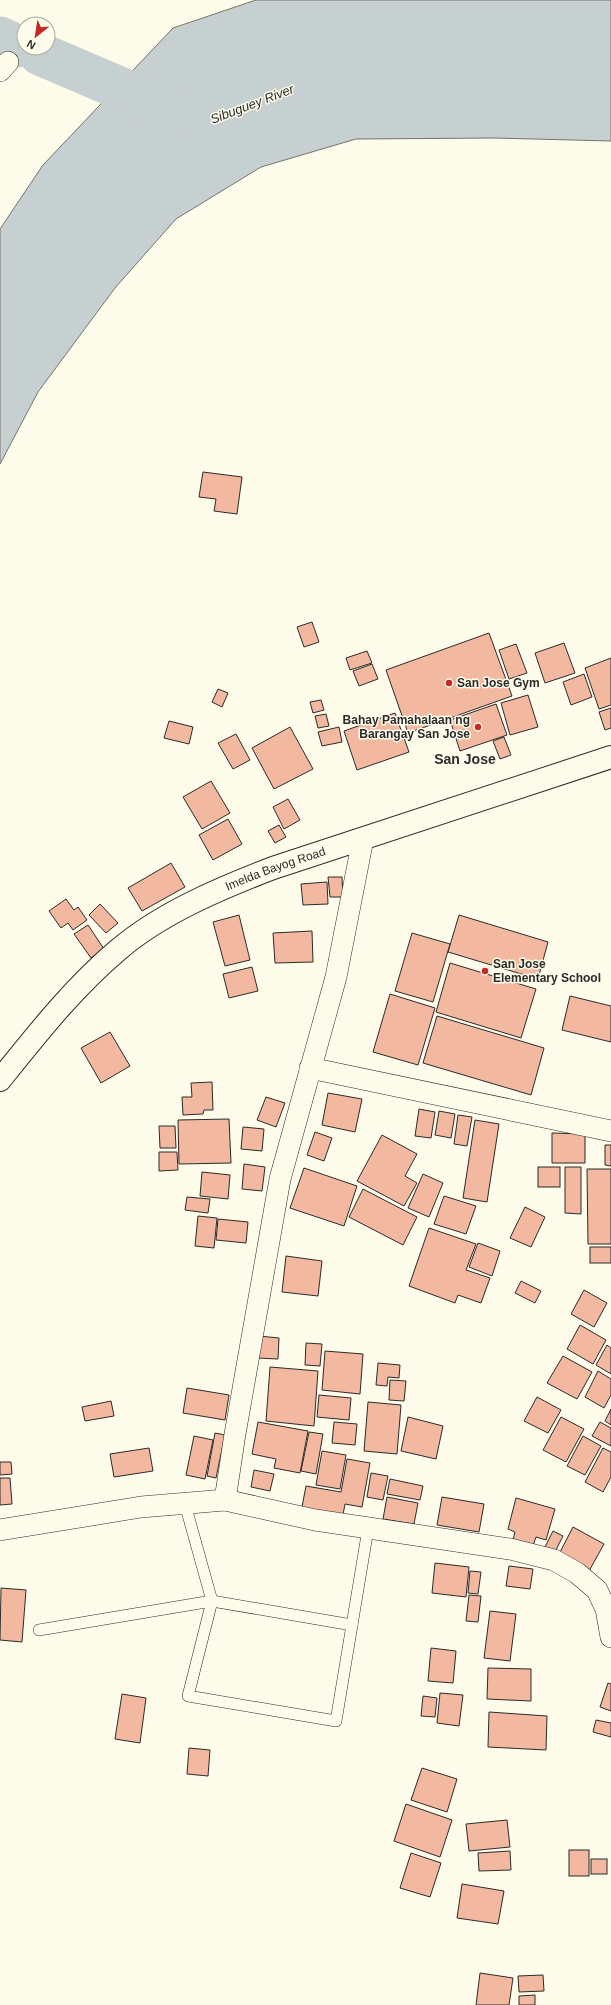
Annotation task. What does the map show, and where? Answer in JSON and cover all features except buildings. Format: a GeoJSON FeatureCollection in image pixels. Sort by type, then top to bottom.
{"type":"FeatureCollection","features":[{"type":"Feature","properties":{"kind":"main road","name":"Imelda Bayog Road"},"geometry":{"type":"LineString","coordinates":[[0,1080],[39,1031],[83,983],[119,949],[144,931],[224,887],[273,868],[611,757]]}},
{"type":"Feature","properties":{"kind":"street"},"geometry":{"type":"LineString","coordinates":[[225,1500],[235,1434],[280,1179],[336,977],[363,839]]}},
{"type":"Feature","properties":{"kind":"street"},"geometry":{"type":"LineString","coordinates":[[310,1068],[611,1131]]}},
{"type":"Feature","properties":{"kind":"street"},"geometry":{"type":"LineString","coordinates":[[0,1530],[27,1527],[142,1506],[225,1500],[315,1520],[510,1550],[554,1560],[577,1573],[597,1590],[606,1609],[611,1637]]}},
{"type":"Feature","properties":{"kind":"lane"},"geometry":{"type":"LineString","coordinates":[[185,1504],[212,1601],[188,1696],[336,1721],[368,1529]]}},
{"type":"Feature","properties":{"kind":"lane"},"geometry":{"type":"LineString","coordinates":[[39,1630],[212,1601],[352,1625]]}},
{"type":"Feature","properties":{"kind":"water","name":"Sibuguey River"},"geometry":{"type":"Polygon","coordinates":[[[256,0],[611,0],[611,141],[494,138],[356,139],[261,167],[176,219],[115,288],[38,392],[0,464],[0,229],[43,165],[173,28],[256,0]]]}},
{"type":"Feature","properties":{"kind":"waterway"},"geometry":{"type":"LineString","coordinates":[[0,38],[16,46]]}},
{"type":"Feature","properties":{"kind":"waterway"},"geometry":{"type":"LineString","coordinates":[[45,56],[171,110]]}},
{"type":"Feature","properties":{"kind":"place","name":"San Jose Gym"},"geometry":{"type":"Point","coordinates":[449,683]}},
{"type":"Feature","properties":{"kind":"place","name":"Bahay Pamahalaan ng Barangay San Jose"},"geometry":{"type":"Point","coordinates":[478,727]}},
{"type":"Feature","properties":{"kind":"place","name":"San Jose Elementary School"},"geometry":{"type":"Point","coordinates":[485,971]}},
{"type":"Feature","properties":{"kind":"district","name":"San Jose"},"geometry":{"type":"Point","coordinates":[465,759]}}]}
